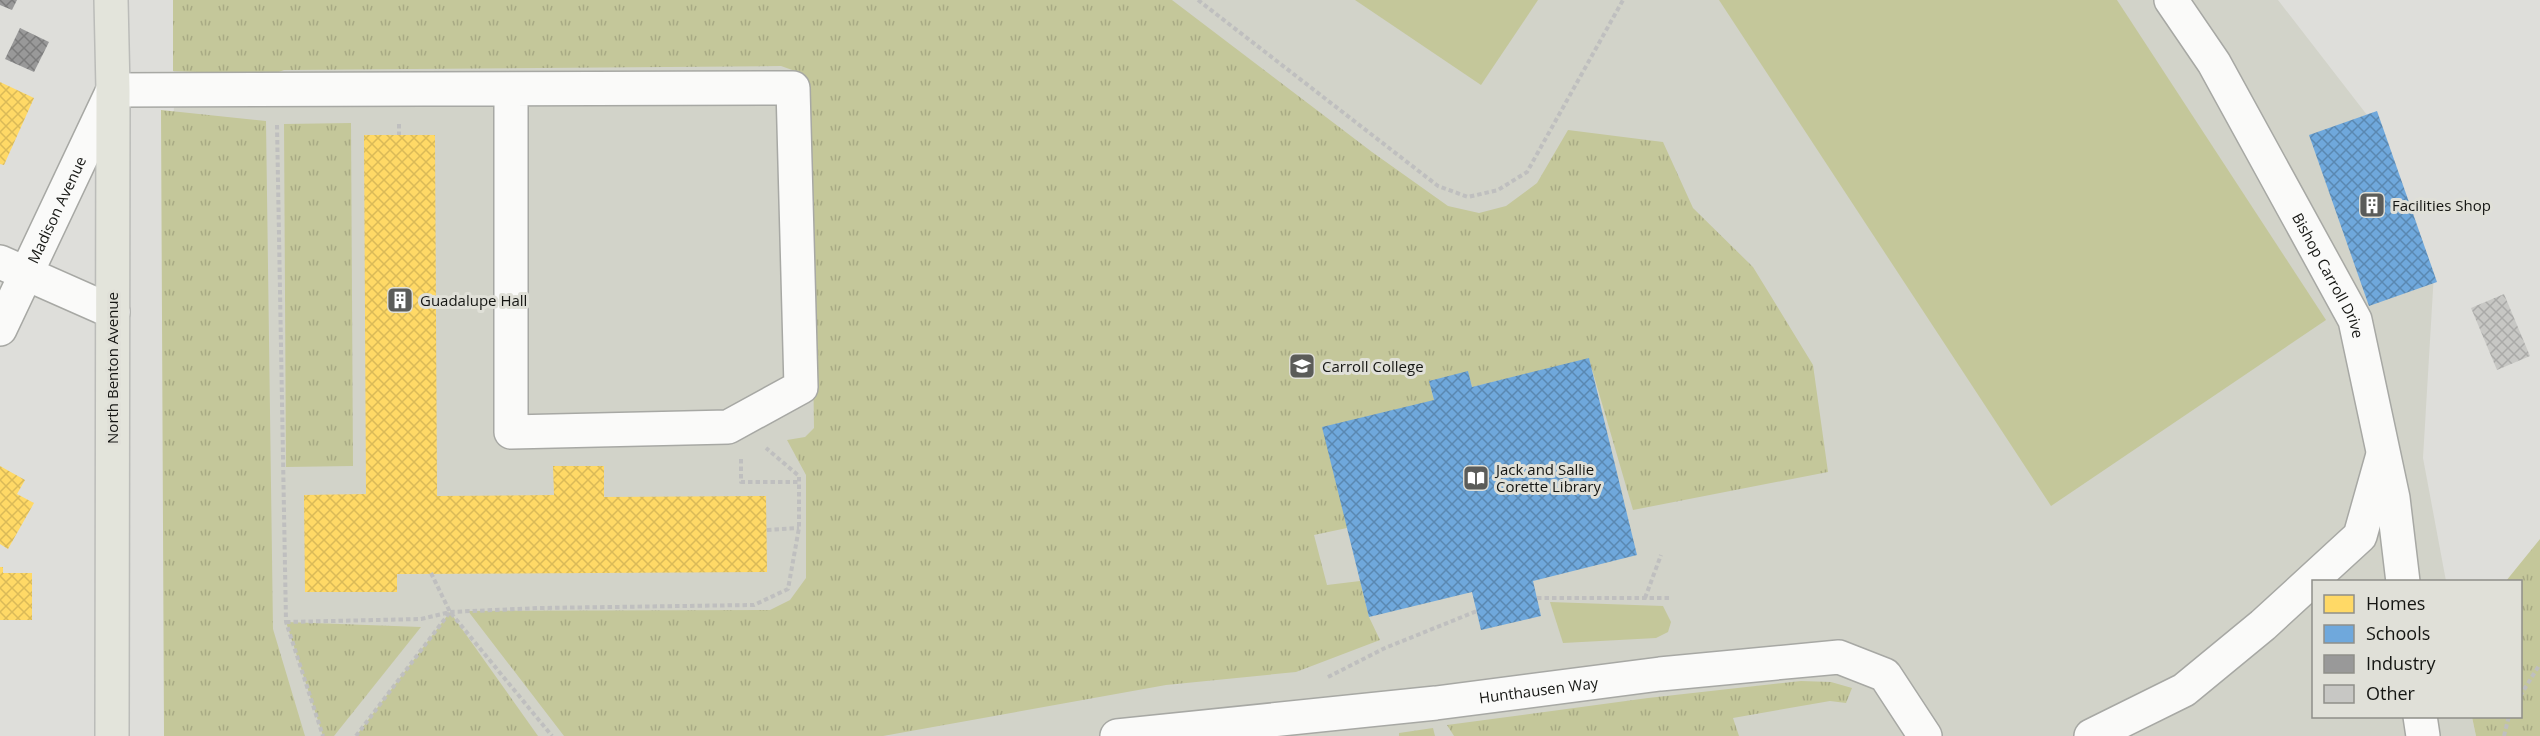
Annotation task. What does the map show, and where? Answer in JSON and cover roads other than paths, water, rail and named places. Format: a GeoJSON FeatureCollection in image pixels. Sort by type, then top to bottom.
{"type":"FeatureCollection","features":[{"type":"Feature","properties":{"kind":"main road","name":"North Benton Avenue"},"geometry":{"type":"LineString","coordinates":[[111,0],[113,90],[112,736]]}},
{"type":"Feature","properties":{"kind":"street","name":"Bishop Carroll Drive"},"geometry":{"type":"LineString","coordinates":[[2171,0],[2214,63],[2355,320],[2392,498],[2403,580]]}},
{"type":"Feature","properties":{"kind":"street"},"geometry":{"type":"LineString","coordinates":[[113,90],[793,88],[801,387],[729,427],[511,432],[511,89]]}},
{"type":"Feature","properties":{"kind":"street","name":"Madison Avenue"},"geometry":{"type":"LineString","coordinates":[[0,328],[13,268],[113,90]]}},
{"type":"Feature","properties":{"kind":"street"},"geometry":{"type":"LineString","coordinates":[[13,268],[112,312]]}},
{"type":"Feature","properties":{"kind":"street"},"geometry":{"type":"LineString","coordinates":[[2091,736],[2184,690],[2263,625],[2360,536],[2383,453]]}},
{"type":"Feature","properties":{"kind":"street","name":"Hunthausen Way"},"geometry":{"type":"LineString","coordinates":[[1117,736],[1436,702],[1660,674],[1839,657],[1885,675],[1925,736]]}},
{"type":"Feature","properties":{"kind":"street"},"geometry":{"type":"LineString","coordinates":[[2420,718],[2423,736]]}},
{"type":"Feature","properties":{"kind":"place","name":"Facilities Shop"},"geometry":{"type":"Point","coordinates":[2372,205]}},
{"type":"Feature","properties":{"kind":"place","name":"Guadalupe Hall"},"geometry":{"type":"Point","coordinates":[400,300]}},
{"type":"Feature","properties":{"kind":"place","name":"Carroll College"},"geometry":{"type":"Point","coordinates":[1302,366]}},
{"type":"Feature","properties":{"kind":"place","name":"Jack and Sallie Corette Library"},"geometry":{"type":"Point","coordinates":[1476,478]}}]}
